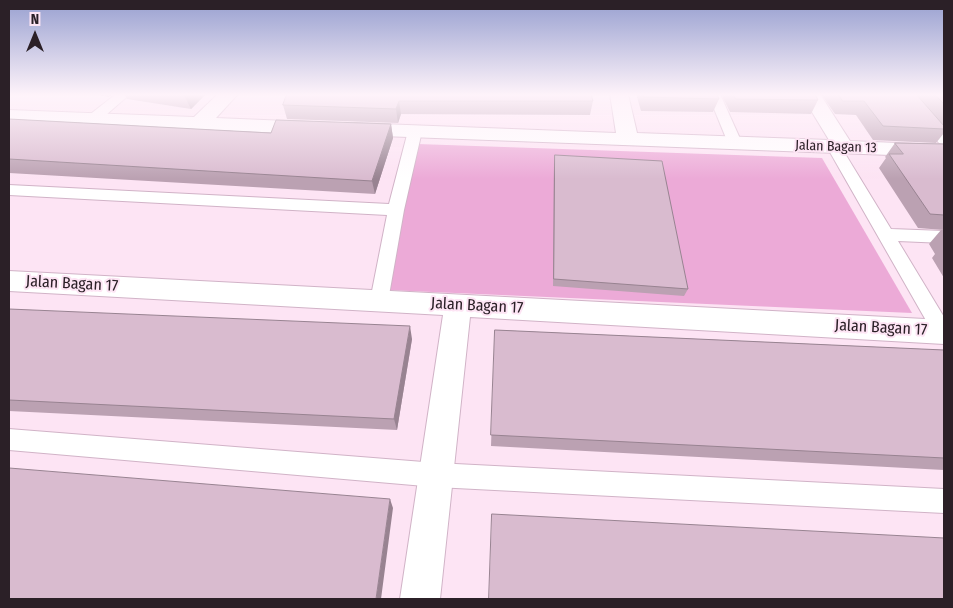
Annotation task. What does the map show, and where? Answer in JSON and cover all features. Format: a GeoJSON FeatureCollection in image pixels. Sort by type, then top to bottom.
{"type":"FeatureCollection","features":[{"type":"Feature","properties":{"kind":"street","name":"Jalan Bagan 13"},"geometry":{"type":"LineString","coordinates":[[183,122],[944,152]]}},
{"type":"Feature","properties":{"kind":"street"},"geometry":{"type":"LineString","coordinates":[[625,122],[628,140]]}},
{"type":"Feature","properties":{"kind":"street"},"geometry":{"type":"LineString","coordinates":[[825,122],[839,148]]}},
{"type":"Feature","properties":{"kind":"street","name":"Jalan Bagan 17"},"geometry":{"type":"LineString","coordinates":[[9,281],[944,332]]}},
{"type":"Feature","properties":{"kind":"street"},"geometry":{"type":"LineString","coordinates":[[420,599],[458,305]]}},
{"type":"Feature","properties":{"kind":"lane"},"geometry":{"type":"LineString","coordinates":[[726,122],[735,144]]}},
{"type":"Feature","properties":{"kind":"lane"},"geometry":{"type":"LineString","coordinates":[[929,122],[944,140]]}},
{"type":"Feature","properties":{"kind":"lane"},"geometry":{"type":"LineString","coordinates":[[379,301],[396,210],[416,132]]}},
{"type":"Feature","properties":{"kind":"lane"},"geometry":{"type":"LineString","coordinates":[[839,148],[885,235],[944,332]]}},
{"type":"Feature","properties":{"kind":"lane"},"geometry":{"type":"LineString","coordinates":[[9,190],[396,210]]}},
{"type":"Feature","properties":{"kind":"lane"},"geometry":{"type":"LineString","coordinates":[[885,235],[944,237]]}},
{"type":"Feature","properties":{"kind":"lane"},"geometry":{"type":"LineString","coordinates":[[9,439],[436,475],[944,501]]}},
{"type":"Feature","properties":{"kind":"shaded area"},"geometry":{"type":"Polygon","coordinates":[[[418,144],[822,158],[912,313],[387,290],[418,144]]]}},
{"type":"Feature","properties":{"kind":"building"},"geometry":{"type":"Polygon","coordinates":[[[9,122],[72,122],[271,133],[275,122],[391,124],[372,181],[9,159],[9,122]]]}},
{"type":"Feature","properties":{"kind":"building"},"geometry":{"type":"Polygon","coordinates":[[[880,122],[941,122],[944,129],[883,126],[880,122]]]}},
{"type":"Feature","properties":{"kind":"building"},"geometry":{"type":"Polygon","coordinates":[[[895,143],[944,144],[944,215],[930,214],[889,154],[903,154],[895,143]]]}},
{"type":"Feature","properties":{"kind":"building"},"geometry":{"type":"Polygon","coordinates":[[[555,155],[662,161],[688,289],[554,279],[555,155]]]}},
{"type":"Feature","properties":{"kind":"building"},"geometry":{"type":"Polygon","coordinates":[[[9,309],[410,326],[394,419],[9,400],[9,309]]]}},
{"type":"Feature","properties":{"kind":"building"},"geometry":{"type":"Polygon","coordinates":[[[495,330],[944,350],[944,458],[491,435],[495,330]]]}},
{"type":"Feature","properties":{"kind":"building"},"geometry":{"type":"Polygon","coordinates":[[[9,468],[390,499],[376,599],[9,599],[9,468]]]}},
{"type":"Feature","properties":{"kind":"building"},"geometry":{"type":"Polygon","coordinates":[[[492,514],[944,538],[944,599],[489,599],[492,514]]]}}]}
